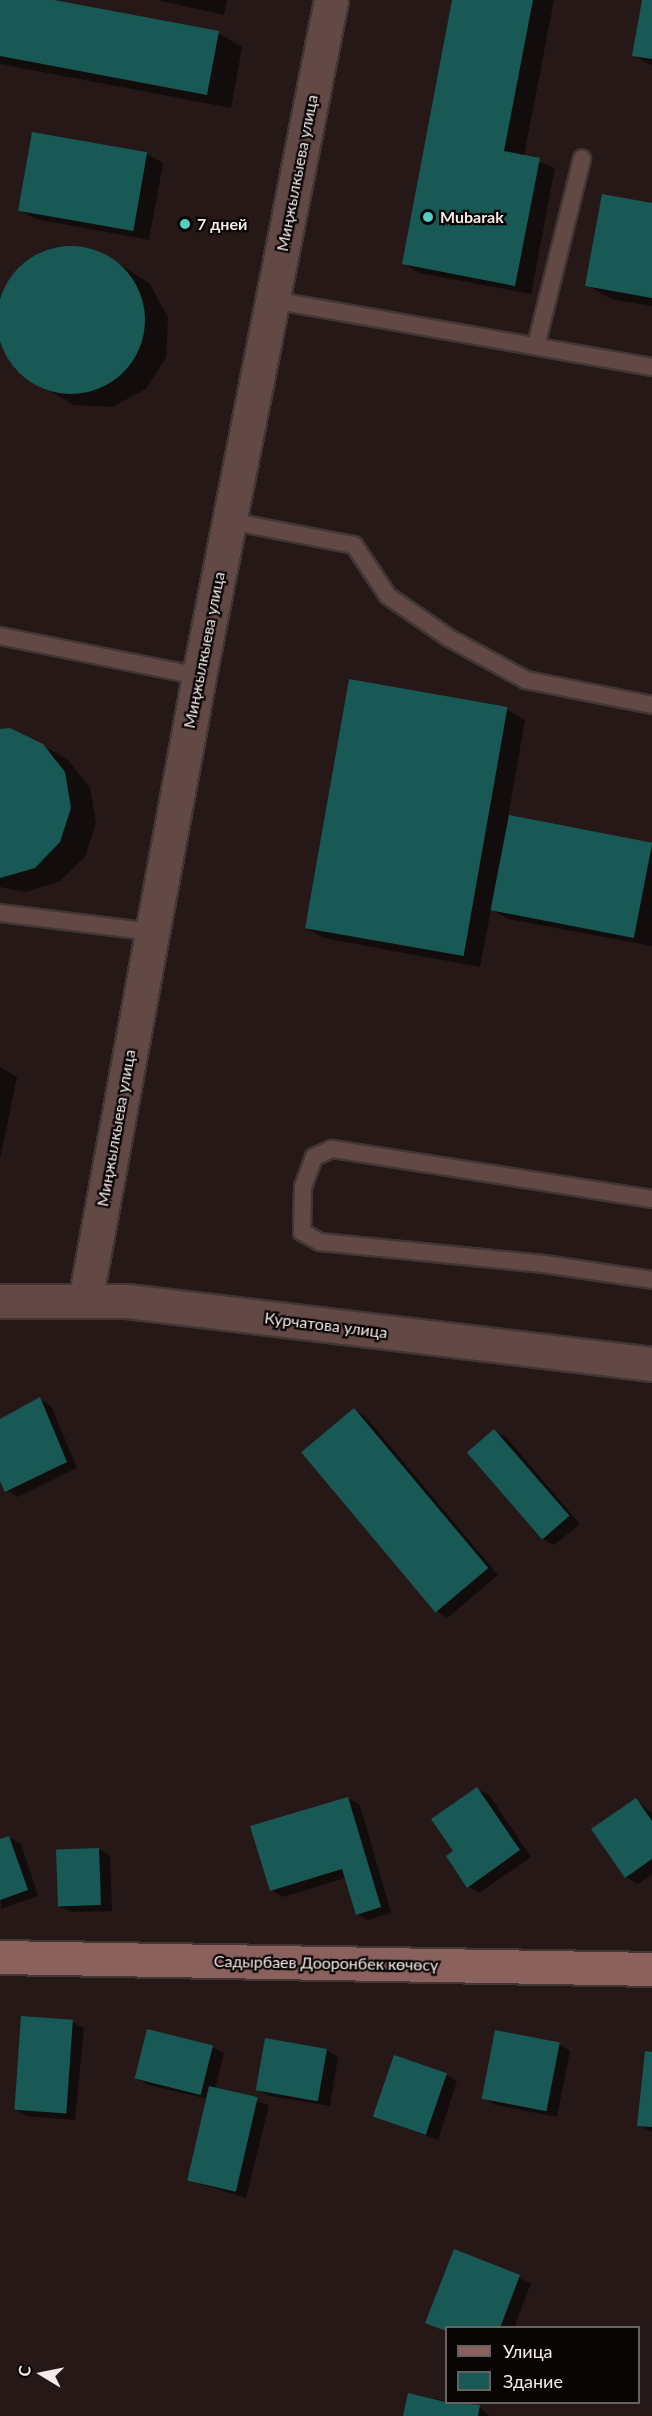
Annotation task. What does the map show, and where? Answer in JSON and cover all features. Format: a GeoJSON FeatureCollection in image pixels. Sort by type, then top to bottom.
{"type":"FeatureCollection","features":[{"type":"Feature","properties":{"kind":"main road","name":"Садырбаев Дооронбек көчөсү"},"geometry":{"type":"LineString","coordinates":[[0,1957],[652,1969]]}},
{"type":"Feature","properties":{"kind":"street","name":"Миңжылкыева улица"},"geometry":{"type":"LineString","coordinates":[[85,1301],[198,676],[331,0]]}},
{"type":"Feature","properties":{"kind":"street","name":"Курчатова улица"},"geometry":{"type":"LineString","coordinates":[[0,1301],[128,1300],[652,1364]]}},
{"type":"Feature","properties":{"kind":"lane"},"geometry":{"type":"LineString","coordinates":[[536,346],[582,159]]}},
{"type":"Feature","properties":{"kind":"lane"},"geometry":{"type":"LineString","coordinates":[[272,300],[652,367]]}},
{"type":"Feature","properties":{"kind":"lane"},"geometry":{"type":"LineString","coordinates":[[229,521],[354,544],[388,596],[449,638],[526,680],[652,705]]}},
{"type":"Feature","properties":{"kind":"lane"},"geometry":{"type":"LineString","coordinates":[[0,636],[198,676]]}},
{"type":"Feature","properties":{"kind":"lane"},"geometry":{"type":"LineString","coordinates":[[0,914],[152,932]]}},
{"type":"Feature","properties":{"kind":"lane"},"geometry":{"type":"LineString","coordinates":[[652,1199],[332,1149],[314,1157],[303,1187],[302,1232],[320,1242],[544,1264],[652,1280]]}},
{"type":"Feature","properties":{"kind":"building"},"geometry":{"type":"Polygon","coordinates":[[[0,0],[54,0],[219,31],[207,95],[0,56],[0,0]]]}},
{"type":"Feature","properties":{"kind":"building"},"geometry":{"type":"Polygon","coordinates":[[[452,0],[533,0],[504,151],[540,158],[515,286],[402,264],[452,0]]]}},
{"type":"Feature","properties":{"kind":"building"},"geometry":{"type":"Polygon","coordinates":[[[642,0],[652,0],[652,59],[632,56],[642,0]]]}},
{"type":"Feature","properties":{"kind":"building"},"geometry":{"type":"Polygon","coordinates":[[[32,132],[147,152],[133,231],[18,211],[32,132]]]}},
{"type":"Feature","properties":{"kind":"building"},"geometry":{"type":"Polygon","coordinates":[[[602,194],[652,203],[652,298],[585,286],[602,194]]]}},
{"type":"Feature","properties":{"kind":"building"},"geometry":{"type":"Polygon","coordinates":[[[71,246],[85,248],[112,259],[132,279],[143,306],[145,320],[143,334],[132,361],[112,381],[85,392],[71,394],[57,392],[30,381],[10,361],[-1,334],[-1,306],[10,279],[30,259],[57,248],[71,246]]]}},
{"type":"Feature","properties":{"kind":"building"},"geometry":{"type":"Polygon","coordinates":[[[349,679],[508,707],[464,956],[305,928],[349,679]]]}},
{"type":"Feature","properties":{"kind":"building"},"geometry":{"type":"Polygon","coordinates":[[[10,728],[43,744],[65,772],[71,808],[60,842],[35,868],[0,878],[0,729],[10,728]]]}},
{"type":"Feature","properties":{"kind":"building"},"geometry":{"type":"Polygon","coordinates":[[[509,815],[652,843],[634,938],[490,910],[509,815]]]}},
{"type":"Feature","properties":{"kind":"building"},"geometry":{"type":"Polygon","coordinates":[[[40,1397],[67,1462],[5,1492],[0,1481],[0,1419],[40,1397]]]}},
{"type":"Feature","properties":{"kind":"building"},"geometry":{"type":"Polygon","coordinates":[[[354,1408],[488,1568],[435,1612],[301,1452],[354,1408]]]}},
{"type":"Feature","properties":{"kind":"building"},"geometry":{"type":"Polygon","coordinates":[[[494,1429],[569,1516],[542,1539],[467,1453],[494,1429]]]}},
{"type":"Feature","properties":{"kind":"building"},"geometry":{"type":"Polygon","coordinates":[[[477,1787],[520,1850],[467,1888],[446,1856],[453,1851],[431,1819],[477,1787]]]}},
{"type":"Feature","properties":{"kind":"building"},"geometry":{"type":"Polygon","coordinates":[[[348,1797],[381,1907],[356,1915],[342,1869],[270,1891],[250,1826],[348,1797]]]}},
{"type":"Feature","properties":{"kind":"building"},"geometry":{"type":"Polygon","coordinates":[[[636,1798],[652,1821],[652,1859],[625,1878],[591,1829],[636,1798]]]}},
{"type":"Feature","properties":{"kind":"building"},"geometry":{"type":"Polygon","coordinates":[[[9,1836],[28,1890],[0,1900],[0,1839],[9,1836]]]}},
{"type":"Feature","properties":{"kind":"building"},"geometry":{"type":"Polygon","coordinates":[[[99,1848],[101,1905],[58,1906],[56,1850],[99,1848]]]}},
{"type":"Feature","properties":{"kind":"building"},"geometry":{"type":"Polygon","coordinates":[[[21,2016],[73,2020],[66,2113],[14,2110],[21,2016]]]}},
{"type":"Feature","properties":{"kind":"building"},"geometry":{"type":"Polygon","coordinates":[[[147,2029],[213,2045],[201,2095],[135,2078],[147,2029]]]}},
{"type":"Feature","properties":{"kind":"building"},"geometry":{"type":"Polygon","coordinates":[[[495,2030],[560,2043],[546,2111],[482,2099],[495,2030]]]}},
{"type":"Feature","properties":{"kind":"building"},"geometry":{"type":"Polygon","coordinates":[[[265,2038],[327,2049],[318,2101],[256,2090],[265,2038]]]}},
{"type":"Feature","properties":{"kind":"building"},"geometry":{"type":"Polygon","coordinates":[[[645,2051],[652,2052],[652,2127],[637,2126],[645,2051]]]}},
{"type":"Feature","properties":{"kind":"building"},"geometry":{"type":"Polygon","coordinates":[[[394,2055],[447,2073],[426,2135],[373,2116],[394,2055]]]}},
{"type":"Feature","properties":{"kind":"building"},"geometry":{"type":"Polygon","coordinates":[[[209,2086],[258,2097],[236,2192],[187,2181],[209,2086]]]}},
{"type":"Feature","properties":{"kind":"building"},"geometry":{"type":"Polygon","coordinates":[[[454,2249],[520,2275],[501,2326],[445,2326],[445,2331],[425,2323],[454,2249]]]}},
{"type":"Feature","properties":{"kind":"building"},"geometry":{"type":"Polygon","coordinates":[[[408,2393],[445,2402],[445,2404],[480,2405],[478,2416],[403,2416],[408,2393]]]}},
{"type":"Feature","properties":{"kind":"place","name":"Mubarak"},"geometry":{"type":"Point","coordinates":[428,217]}},
{"type":"Feature","properties":{"kind":"place","name":"7 дней"},"geometry":{"type":"Point","coordinates":[185,224]}}]}
